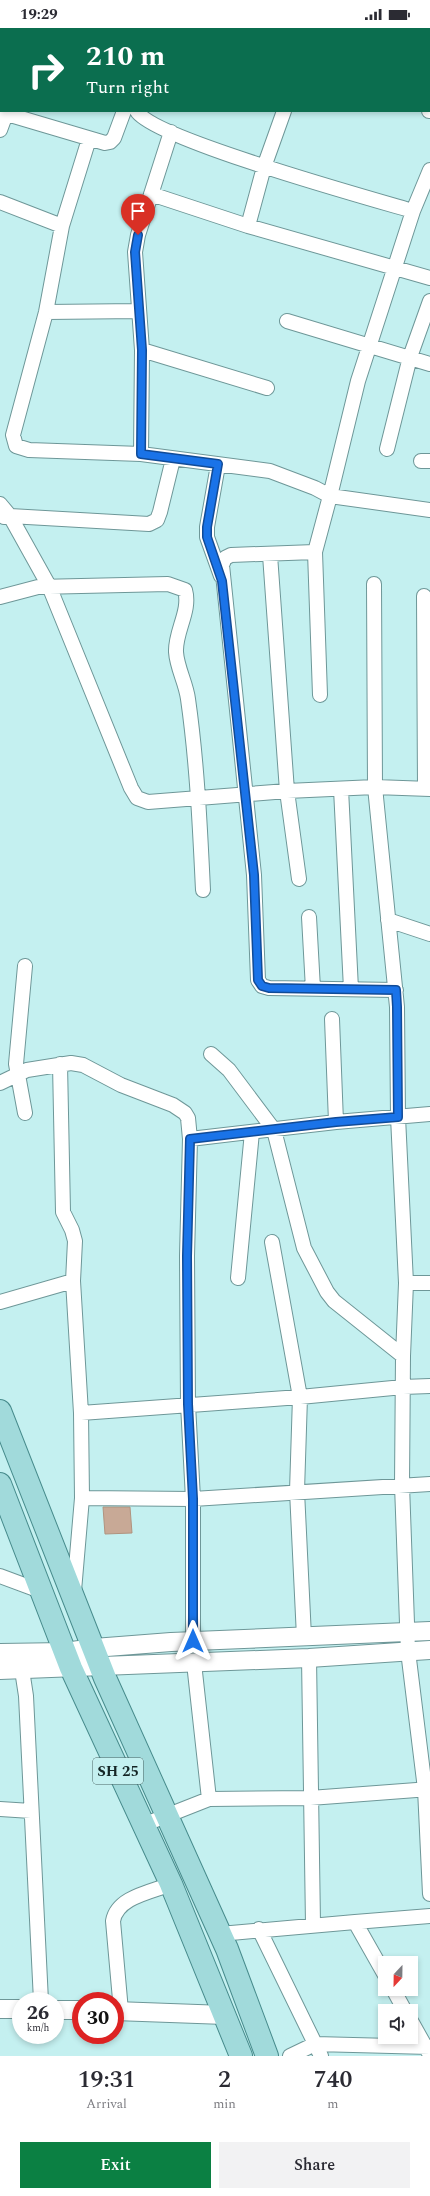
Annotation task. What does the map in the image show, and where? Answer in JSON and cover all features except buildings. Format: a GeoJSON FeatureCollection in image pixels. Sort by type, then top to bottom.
{"type":"FeatureCollection","features":[{"type":"Feature","properties":{"kind":"main road"},"geometry":{"type":"LineString","coordinates":[[0,1411],[74,1595],[97,1657],[220,1934],[267,2056]]}},
{"type":"Feature","properties":{"kind":"main road","name":"SH 25"},"geometry":{"type":"LineString","coordinates":[[0,1484],[68,1660],[171,1884],[241,2056]]}},
{"type":"Feature","properties":{"kind":"street"},"geometry":{"type":"LineString","coordinates":[[0,130],[7,112],[89,139],[110,142],[114,138],[124,112]]}},
{"type":"Feature","properties":{"kind":"street"},"geometry":{"type":"LineString","coordinates":[[138,112],[146,121],[171,132],[264,167],[413,211]]}},
{"type":"Feature","properties":{"kind":"street"},"geometry":{"type":"LineString","coordinates":[[248,226],[264,167],[284,112]]}},
{"type":"Feature","properties":{"kind":"street"},"geometry":{"type":"LineString","coordinates":[[141,454],[142,350],[135,252],[138,235],[171,132]]}},
{"type":"Feature","properties":{"kind":"street"},"geometry":{"type":"LineString","coordinates":[[89,139],[62,226],[46,312],[13,435],[16,446],[29,450],[141,454],[270,471],[330,496],[430,510]]}},
{"type":"Feature","properties":{"kind":"street"},"geometry":{"type":"LineString","coordinates":[[320,695],[315,552],[358,381],[413,211],[430,170]]}},
{"type":"Feature","properties":{"kind":"street"},"geometry":{"type":"LineString","coordinates":[[151,194],[248,226],[396,267],[430,278]]}},
{"type":"Feature","properties":{"kind":"street"},"geometry":{"type":"LineString","coordinates":[[0,202],[62,226]]}},
{"type":"Feature","properties":{"kind":"street"},"geometry":{"type":"LineString","coordinates":[[387,450],[410,357],[430,301]]}},
{"type":"Feature","properties":{"kind":"street"},"geometry":{"type":"LineString","coordinates":[[46,312],[139,311]]}},
{"type":"Feature","properties":{"kind":"street"},"geometry":{"type":"LineString","coordinates":[[287,321],[430,364]]}},
{"type":"Feature","properties":{"kind":"street"},"geometry":{"type":"LineString","coordinates":[[142,350],[267,388]]}},
{"type":"Feature","properties":{"kind":"street"},"geometry":{"type":"LineString","coordinates":[[5,517],[149,524],[157,520],[160,512],[173,459]]}},
{"type":"Feature","properties":{"kind":"street"},"geometry":{"type":"LineString","coordinates":[[218,464],[207,527],[207,537],[222,581]]}},
{"type":"Feature","properties":{"kind":"street"},"geometry":{"type":"LineString","coordinates":[[0,504],[5,517],[49,586],[131,788],[137,798],[148,802],[287,791],[375,787],[427,789],[424,596]]}},
{"type":"Feature","properties":{"kind":"street"},"geometry":{"type":"LineString","coordinates":[[315,552],[270,555],[231,555],[225,558],[222,565],[222,581],[254,875],[258,980],[262,986],[269,988],[396,990]]}},
{"type":"Feature","properties":{"kind":"street"},"geometry":{"type":"LineString","coordinates":[[270,555],[287,791],[299,879]]}},
{"type":"Feature","properties":{"kind":"street"},"geometry":{"type":"LineString","coordinates":[[0,597],[24,589],[49,586],[168,584],[185,590],[186,604],[176,642],[176,650],[188,697],[198,798],[203,890]]}},
{"type":"Feature","properties":{"kind":"street"},"geometry":{"type":"LineString","coordinates":[[374,584],[375,787],[396,990],[398,1117],[406,1283],[403,1356],[402,1485],[409,1632],[408,1651],[428,1789],[430,1894]]}},
{"type":"Feature","properties":{"kind":"street"},"geometry":{"type":"LineString","coordinates":[[341,789],[351,989]]}},
{"type":"Feature","properties":{"kind":"street"},"geometry":{"type":"LineString","coordinates":[[309,917],[313,989]]}},
{"type":"Feature","properties":{"kind":"street"},"geometry":{"type":"LineString","coordinates":[[388,920],[430,934]]}},
{"type":"Feature","properties":{"kind":"street"},"geometry":{"type":"LineString","coordinates":[[25,966],[16,1064],[25,1113]]}},
{"type":"Feature","properties":{"kind":"street"},"geometry":{"type":"LineString","coordinates":[[332,1019],[336,1122]]}},
{"type":"Feature","properties":{"kind":"street"},"geometry":{"type":"LineString","coordinates":[[211,1054],[229,1070],[274,1130],[304,1248],[327,1292],[334,1301],[403,1356]]}},
{"type":"Feature","properties":{"kind":"street"},"geometry":{"type":"LineString","coordinates":[[0,1083],[26,1070],[71,1063],[82,1065],[121,1084],[179,1108],[188,1118],[190,1139],[187,1256],[188,1404],[193,1499],[193,1641]]}},
{"type":"Feature","properties":{"kind":"street"},"geometry":{"type":"LineString","coordinates":[[60,1064],[63,1212],[72,1230],[75,1241],[73,1281],[81,1412],[82,1498],[74,1595]]}},
{"type":"Feature","properties":{"kind":"street"},"geometry":{"type":"LineString","coordinates":[[190,1139],[336,1122],[430,1114]]}},
{"type":"Feature","properties":{"kind":"street"},"geometry":{"type":"LineString","coordinates":[[238,1278],[252,1132]]}},
{"type":"Feature","properties":{"kind":"street"},"geometry":{"type":"LineString","coordinates":[[272,1242],[300,1397],[297,1491],[304,1637]]}},
{"type":"Feature","properties":{"kind":"street"},"geometry":{"type":"LineString","coordinates":[[0,1302],[73,1281]]}},
{"type":"Feature","properties":{"kind":"street"},"geometry":{"type":"LineString","coordinates":[[406,1283],[430,1283]]}},
{"type":"Feature","properties":{"kind":"street"},"geometry":{"type":"LineString","coordinates":[[81,1412],[300,1397],[403,1387],[430,1386]]}},
{"type":"Feature","properties":{"kind":"street"},"geometry":{"type":"LineString","coordinates":[[82,1498],[193,1499],[297,1491],[430,1484]]}},
{"type":"Feature","properties":{"kind":"street"},"geometry":{"type":"LineString","coordinates":[[0,1576],[43,1592]]}},
{"type":"Feature","properties":{"kind":"street"},"geometry":{"type":"LineString","coordinates":[[0,1670],[22,1670],[68,1660],[97,1657],[193,1641],[430,1631]]}},
{"type":"Feature","properties":{"kind":"street"},"geometry":{"type":"LineString","coordinates":[[97,1657],[194,1663],[309,1658],[430,1650]]}},
{"type":"Feature","properties":{"kind":"street"},"geometry":{"type":"LineString","coordinates":[[0,1653],[68,1660]]}},
{"type":"Feature","properties":{"kind":"street"},"geometry":{"type":"LineString","coordinates":[[309,1658],[313,1924]]}},
{"type":"Feature","properties":{"kind":"street"},"geometry":{"type":"LineString","coordinates":[[194,1663],[209,1799]]}},
{"type":"Feature","properties":{"kind":"street"},"geometry":{"type":"LineString","coordinates":[[22,1670],[26,1696],[41,1992]]}},
{"type":"Feature","properties":{"kind":"street"},"geometry":{"type":"LineString","coordinates":[[143,1825],[209,1799],[310,1798],[428,1789]]}},
{"type":"Feature","properties":{"kind":"street"},"geometry":{"type":"LineString","coordinates":[[0,1809],[31,1811]]}},
{"type":"Feature","properties":{"kind":"street"},"geometry":{"type":"LineString","coordinates":[[117,1992],[112,1921],[114,1914],[117,1909],[126,1902],[171,1884]]}},
{"type":"Feature","properties":{"kind":"street"},"geometry":{"type":"LineString","coordinates":[[220,1934],[313,1924],[430,1916]]}},
{"type":"Feature","properties":{"kind":"street"},"geometry":{"type":"LineString","coordinates":[[356,1922],[378,1962]]}},
{"type":"Feature","properties":{"kind":"street"},"geometry":{"type":"LineString","coordinates":[[259,1930],[318,2050]]}},
{"type":"Feature","properties":{"kind":"street"},"geometry":{"type":"LineString","coordinates":[[0,2008],[12,2009]]}},
{"type":"Feature","properties":{"kind":"street"},"geometry":{"type":"LineString","coordinates":[[124,2011],[225,2015]]}},
{"type":"Feature","properties":{"kind":"street"},"geometry":{"type":"LineString","coordinates":[[418,2033],[428,2050]]}},
{"type":"Feature","properties":{"kind":"street"},"geometry":{"type":"LineString","coordinates":[[290,2056],[318,2050],[428,2050]]}},
{"type":"Feature","properties":{"kind":"route"},"geometry":{"type":"LineString","coordinates":[[138,235],[135,252],[142,350],[141,454],[218,464],[207,527],[207,537],[222,581],[254,875],[258,980],[262,986],[269,988],[396,990],[397,1007],[398,1117],[336,1122],[190,1139],[187,1256],[188,1404],[193,1499],[193,1641]]}}]}
